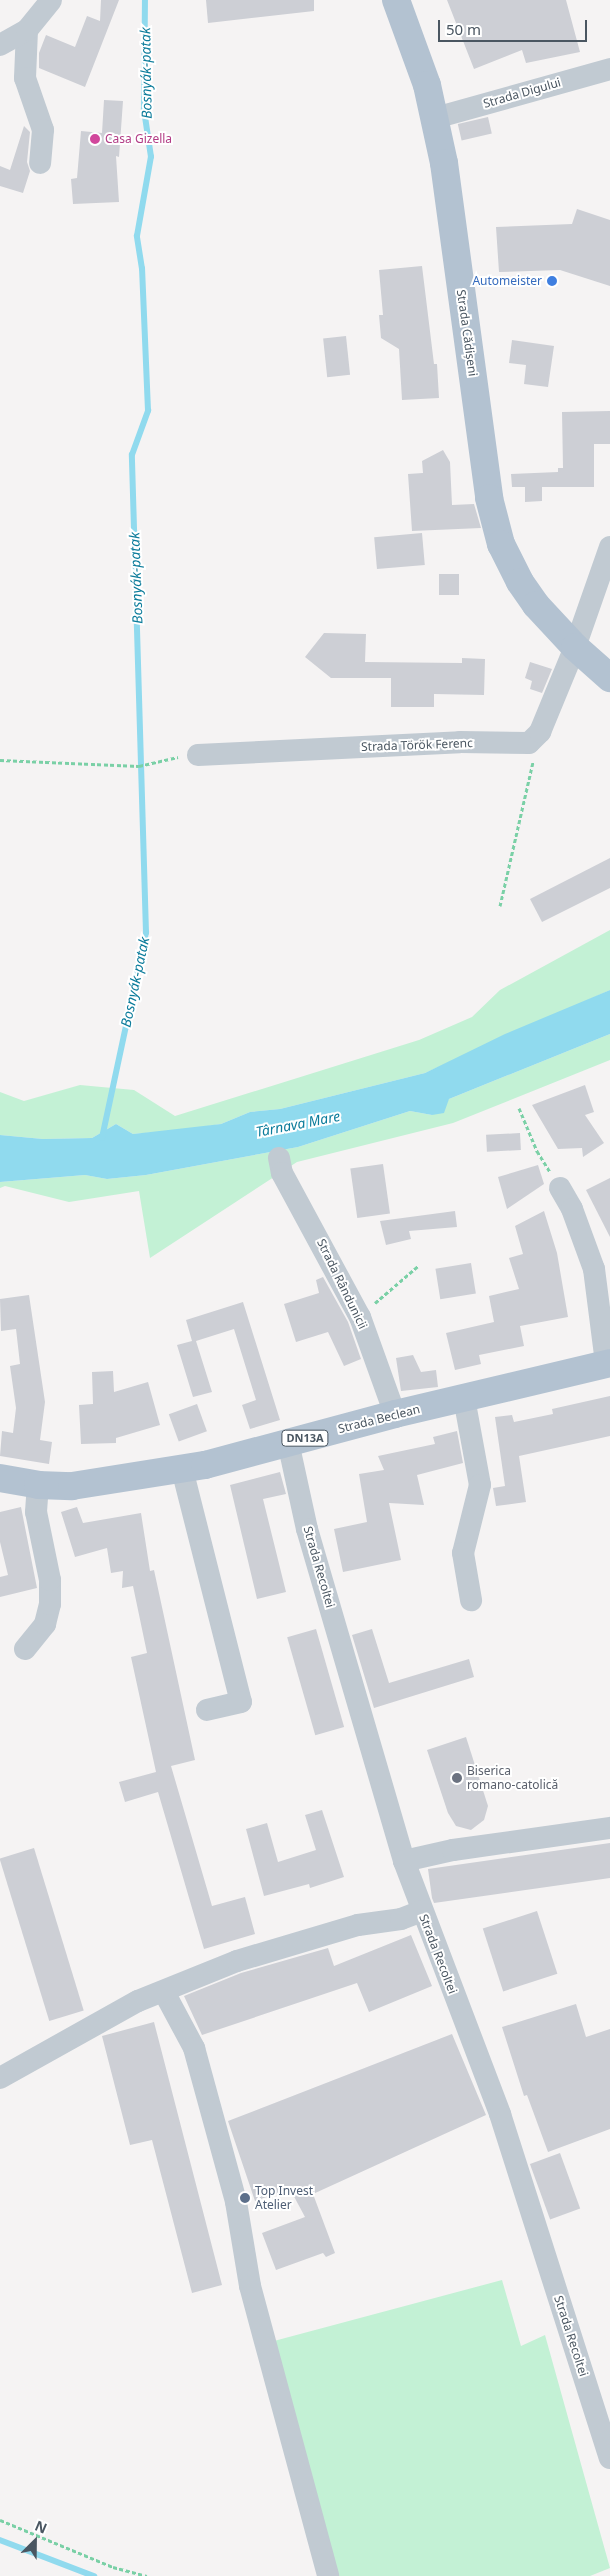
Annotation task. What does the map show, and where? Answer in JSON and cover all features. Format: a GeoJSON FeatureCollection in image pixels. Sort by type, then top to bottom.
{"type":"FeatureCollection","features":[{"type":"Feature","properties":{"kind":"main road","name":"Strada Cădișeni"},"geometry":{"type":"LineString","coordinates":[[396,0],[427,85],[444,163],[495,524],[520,582],[575,647],[610,678]]}},
{"type":"Feature","properties":{"kind":"main road","name":"Strada Beclean"},"geometry":{"type":"LineString","coordinates":[[0,1478],[38,1485],[72,1486],[182,1469],[395,1414],[608,1363]]}},
{"type":"Feature","properties":{"kind":"street"},"geometry":{"type":"LineString","coordinates":[[0,45],[27,30],[51,0]]}},
{"type":"Feature","properties":{"kind":"street"},"geometry":{"type":"LineString","coordinates":[[27,30],[25,78],[43,130],[40,163]]}},
{"type":"Feature","properties":{"kind":"street","name":"Strada Digului"},"geometry":{"type":"LineString","coordinates":[[435,118],[610,69]]}},
{"type":"Feature","properties":{"kind":"street"},"geometry":{"type":"LineString","coordinates":[[540,732],[575,647],[610,548]]}},
{"type":"Feature","properties":{"kind":"street","name":"Strada Török Ferenc"},"geometry":{"type":"LineString","coordinates":[[198,755],[460,742],[529,743],[540,732]]}},
{"type":"Feature","properties":{"kind":"street","name":"Strada Rândunicii"},"geometry":{"type":"LineString","coordinates":[[279,1158],[282,1173],[360,1317],[395,1414]]}},
{"type":"Feature","properties":{"kind":"street"},"geometry":{"type":"LineString","coordinates":[[560,1188],[572,1208],[594,1269],[608,1363]]}},
{"type":"Feature","properties":{"kind":"street"},"geometry":{"type":"LineString","coordinates":[[464,1398],[480,1484],[463,1553],[471,1600]]}},
{"type":"Feature","properties":{"kind":"street","name":"Strada Recoltei"},"geometry":{"type":"LineString","coordinates":[[288,1442],[307,1528],[404,1862],[500,2114],[610,2458]]}},
{"type":"Feature","properties":{"kind":"street"},"geometry":{"type":"LineString","coordinates":[[182,1469],[241,1702],[207,1710]]}},
{"type":"Feature","properties":{"kind":"street"},"geometry":{"type":"LineString","coordinates":[[25,1649],[46,1624],[50,1604],[50,1580],[36,1512],[38,1485]]}},
{"type":"Feature","properties":{"kind":"street"},"geometry":{"type":"LineString","coordinates":[[404,1862],[453,1850],[610,1828]]}},
{"type":"Feature","properties":{"kind":"street"},"geometry":{"type":"LineString","coordinates":[[0,2078],[138,2001],[237,1961],[358,1925],[400,1919],[422,1911]]}},
{"type":"Feature","properties":{"kind":"street"},"geometry":{"type":"LineString","coordinates":[[164,1992],[175,2008],[197,2057],[236,2202],[250,2286],[328,2576]]}},
{"type":"Feature","properties":{"kind":"path"},"geometry":{"type":"LineString","coordinates":[[500,906],[540,732]]}},
{"type":"Feature","properties":{"kind":"path"},"geometry":{"type":"LineString","coordinates":[[0,760],[139,766],[168,758],[198,755]]}},
{"type":"Feature","properties":{"kind":"path"},"geometry":{"type":"LineString","coordinates":[[519,1108],[537,1151],[560,1188]]}},
{"type":"Feature","properties":{"kind":"path"},"geometry":{"type":"LineString","coordinates":[[360,1317],[418,1266]]}},
{"type":"Feature","properties":{"kind":"path"},"geometry":{"type":"LineString","coordinates":[[0,2520],[113,2567],[147,2576]]}},
{"type":"Feature","properties":{"kind":"green space"},"geometry":{"type":"Polygon","coordinates":[[[610,930],[610,990],[425,1073],[280,1109],[250,1112],[221,1124],[182,1130],[133,1134],[116,1124],[92,1138],[43,1139],[0,1135],[0,1092],[24,1101],[80,1085],[134,1090],[175,1116],[419,1040],[472,1017],[500,990],[610,930]]]}},
{"type":"Feature","properties":{"kind":"green space"},"geometry":{"type":"Polygon","coordinates":[[[610,1034],[610,1060],[453,1123],[297,1162],[150,1258],[139,1191],[69,1202],[5,1186],[0,1188],[0,1182],[85,1175],[107,1179],[146,1175],[298,1147],[410,1111],[432,1115],[449,1099],[610,1034]]]}},
{"type":"Feature","properties":{"kind":"green space"},"geometry":{"type":"Polygon","coordinates":[[[502,2280],[521,2346],[545,2335],[610,2568],[590,2576],[338,2576],[274,2341],[502,2280]]]}},
{"type":"Feature","properties":{"kind":"water","name":"Târnava Mare"},"geometry":{"type":"Polygon","coordinates":[[[610,990],[610,1034],[449,1099],[444,1113],[432,1115],[410,1111],[298,1147],[146,1175],[107,1179],[85,1175],[0,1182],[0,1135],[43,1139],[92,1138],[116,1124],[133,1134],[221,1124],[250,1112],[280,1109],[425,1073],[505,1034],[610,990]]]}},
{"type":"Feature","properties":{"kind":"building"},"geometry":{"type":"Polygon","coordinates":[[[101,0],[119,0],[85,87],[39,68],[39,53],[46,35],[75,47],[87,16],[100,21],[101,0]]]}},
{"type":"Feature","properties":{"kind":"building"},"geometry":{"type":"Polygon","coordinates":[[[206,0],[314,0],[314,11],[208,23],[206,0]]]}},
{"type":"Feature","properties":{"kind":"building"},"geometry":{"type":"Polygon","coordinates":[[[447,0],[566,0],[580,52],[526,63],[522,50],[474,69],[447,0]]]}},
{"type":"Feature","properties":{"kind":"building"},"geometry":{"type":"Polygon","coordinates":[[[104,100],[123,101],[119,157],[116,156],[119,202],[73,204],[71,179],[77,178],[81,131],[102,133],[104,100]]]}},
{"type":"Feature","properties":{"kind":"building"},"geometry":{"type":"Polygon","coordinates":[[[488,117],[492,134],[462,141],[458,124],[488,117]]]}},
{"type":"Feature","properties":{"kind":"building"},"geometry":{"type":"Polygon","coordinates":[[[24,126],[30,132],[27,162],[30,171],[23,193],[0,186],[0,166],[10,170],[24,126]]]}},
{"type":"Feature","properties":{"kind":"building"},"geometry":{"type":"Polygon","coordinates":[[[577,209],[610,220],[610,286],[560,270],[499,272],[496,227],[572,224],[577,209]]]}},
{"type":"Feature","properties":{"kind":"building"},"geometry":{"type":"Polygon","coordinates":[[[422,266],[434,364],[437,364],[439,398],[402,400],[399,349],[381,338],[379,315],[383,315],[379,270],[422,266]]]}},
{"type":"Feature","properties":{"kind":"building"},"geometry":{"type":"Polygon","coordinates":[[[346,336],[350,375],[327,377],[323,338],[346,336]]]}},
{"type":"Feature","properties":{"kind":"building"},"geometry":{"type":"Polygon","coordinates":[[[512,340],[554,346],[548,387],[524,384],[526,365],[509,363],[512,340]]]}},
{"type":"Feature","properties":{"kind":"building"},"geometry":{"type":"Polygon","coordinates":[[[610,411],[610,444],[594,444],[594,487],[542,487],[542,501],[525,502],[525,487],[512,487],[511,474],[558,472],[558,468],[563,468],[562,412],[610,411]]]}},
{"type":"Feature","properties":{"kind":"building"},"geometry":{"type":"Polygon","coordinates":[[[443,450],[450,462],[452,505],[474,504],[481,528],[412,531],[408,474],[423,473],[422,461],[443,450]]]}},
{"type":"Feature","properties":{"kind":"building"},"geometry":{"type":"Polygon","coordinates":[[[422,533],[425,565],[377,569],[374,537],[422,533]]]}},
{"type":"Feature","properties":{"kind":"building"},"geometry":{"type":"Polygon","coordinates":[[[439,574],[459,574],[459,595],[439,595],[439,574]]]}},
{"type":"Feature","properties":{"kind":"building"},"geometry":{"type":"Polygon","coordinates":[[[324,633],[366,634],[365,662],[462,663],[462,658],[485,659],[484,695],[434,694],[434,707],[391,707],[391,678],[331,678],[305,657],[324,633]]]}},
{"type":"Feature","properties":{"kind":"building"},"geometry":{"type":"Polygon","coordinates":[[[530,662],[552,669],[542,693],[530,689],[532,681],[525,678],[530,662]]]}},
{"type":"Feature","properties":{"kind":"building"},"geometry":{"type":"Polygon","coordinates":[[[610,858],[610,888],[542,922],[530,899],[610,858]]]}},
{"type":"Feature","properties":{"kind":"building"},"geometry":{"type":"Polygon","coordinates":[[[585,1085],[594,1112],[585,1115],[604,1143],[583,1157],[582,1148],[558,1149],[532,1105],[585,1085]]]}},
{"type":"Feature","properties":{"kind":"building"},"geometry":{"type":"Polygon","coordinates":[[[520,1133],[521,1150],[487,1152],[486,1135],[520,1133]]]}},
{"type":"Feature","properties":{"kind":"building"},"geometry":{"type":"Polygon","coordinates":[[[383,1164],[390,1214],[357,1218],[350,1169],[383,1164]]]}},
{"type":"Feature","properties":{"kind":"building"},"geometry":{"type":"Polygon","coordinates":[[[538,1165],[544,1184],[507,1209],[498,1177],[538,1165]]]}},
{"type":"Feature","properties":{"kind":"building"},"geometry":{"type":"Polygon","coordinates":[[[610,1178],[610,1237],[586,1190],[610,1178]]]}},
{"type":"Feature","properties":{"kind":"building"},"geometry":{"type":"Polygon","coordinates":[[[455,1211],[457,1227],[409,1231],[411,1239],[386,1245],[380,1221],[455,1211]]]}},
{"type":"Feature","properties":{"kind":"building"},"geometry":{"type":"Polygon","coordinates":[[[544,1211],[557,1253],[568,1317],[520,1326],[524,1346],[479,1355],[481,1364],[455,1370],[446,1333],[494,1322],[489,1296],[519,1289],[509,1258],[523,1254],[515,1226],[544,1211]]]}},
{"type":"Feature","properties":{"kind":"building"},"geometry":{"type":"Polygon","coordinates":[[[471,1263],[476,1294],[440,1299],[435,1269],[471,1263]]]}},
{"type":"Feature","properties":{"kind":"building"},"geometry":{"type":"Polygon","coordinates":[[[323,1277],[348,1322],[361,1359],[344,1366],[328,1332],[296,1342],[284,1304],[319,1293],[316,1280],[323,1277]]]}},
{"type":"Feature","properties":{"kind":"building"},"geometry":{"type":"Polygon","coordinates":[[[29,1295],[45,1402],[40,1440],[52,1442],[49,1464],[0,1456],[2,1431],[13,1433],[16,1408],[10,1366],[20,1364],[16,1329],[1,1331],[0,1299],[29,1295]]]}},
{"type":"Feature","properties":{"kind":"building"},"geometry":{"type":"Polygon","coordinates":[[[243,1302],[280,1420],[250,1429],[242,1405],[256,1400],[234,1329],[196,1341],[212,1392],[193,1397],[177,1345],[192,1341],[186,1320],[243,1302]]]}},
{"type":"Feature","properties":{"kind":"building"},"geometry":{"type":"Polygon","coordinates":[[[413,1355],[421,1372],[436,1370],[438,1387],[401,1391],[396,1358],[413,1355]]]}},
{"type":"Feature","properties":{"kind":"building"},"geometry":{"type":"Polygon","coordinates":[[[113,1371],[114,1392],[148,1382],[160,1425],[116,1438],[116,1443],[81,1444],[79,1405],[93,1404],[92,1372],[113,1371]]]}},
{"type":"Feature","properties":{"kind":"building"},"geometry":{"type":"Polygon","coordinates":[[[610,1396],[610,1436],[519,1456],[526,1502],[496,1506],[493,1488],[505,1486],[495,1417],[512,1415],[514,1422],[553,1414],[552,1409],[610,1396]]]}},
{"type":"Feature","properties":{"kind":"building"},"geometry":{"type":"Polygon","coordinates":[[[197,1404],[207,1431],[179,1442],[169,1414],[197,1404]]]}},
{"type":"Feature","properties":{"kind":"building"},"geometry":{"type":"Polygon","coordinates":[[[457,1431],[463,1463],[417,1475],[424,1505],[389,1503],[401,1560],[343,1572],[334,1529],[367,1522],[359,1474],[384,1470],[378,1456],[435,1444],[433,1437],[457,1431]]]}},
{"type":"Feature","properties":{"kind":"building"},"geometry":{"type":"Polygon","coordinates":[[[280,1472],[286,1494],[263,1499],[286,1592],[257,1599],[230,1485],[280,1472]]]}},
{"type":"Feature","properties":{"kind":"building"},"geometry":{"type":"Polygon","coordinates":[[[21,1507],[37,1588],[0,1597],[0,1577],[8,1575],[0,1542],[0,1512],[21,1507]]]}},
{"type":"Feature","properties":{"kind":"building"},"geometry":{"type":"Polygon","coordinates":[[[77,1507],[83,1523],[141,1513],[150,1571],[154,1570],[195,1760],[171,1766],[212,1906],[245,1897],[255,1934],[204,1949],[158,1792],[125,1802],[119,1782],[156,1772],[131,1657],[147,1653],[133,1586],[122,1588],[123,1571],[111,1573],[107,1548],[75,1557],[61,1512],[77,1507]]]}},
{"type":"Feature","properties":{"kind":"building"},"geometry":{"type":"Polygon","coordinates":[[[316,1629],[344,1727],[315,1735],[287,1637],[316,1629]]]}},
{"type":"Feature","properties":{"kind":"building"},"geometry":{"type":"Polygon","coordinates":[[[372,1629],[389,1683],[469,1659],[474,1677],[374,1708],[352,1635],[372,1629]]]}},
{"type":"Feature","properties":{"kind":"building","name":"Biserica romano-catolică"},"geometry":{"type":"Polygon","coordinates":[[[466,1737],[488,1806],[484,1820],[471,1830],[456,1826],[448,1813],[427,1750],[466,1737]]]}},
{"type":"Feature","properties":{"kind":"building"},"geometry":{"type":"Polygon","coordinates":[[[322,1810],[344,1877],[310,1888],[309,1884],[264,1896],[246,1829],[267,1823],[278,1862],[316,1850],[305,1815],[322,1810]]]}},
{"type":"Feature","properties":{"kind":"building"},"geometry":{"type":"Polygon","coordinates":[[[610,1843],[610,1878],[434,1903],[432,1898],[428,1869],[610,1843]]]}},
{"type":"Feature","properties":{"kind":"building"},"geometry":{"type":"Polygon","coordinates":[[[34,1848],[84,2011],[49,2021],[0,1860],[34,1848]]]}},
{"type":"Feature","properties":{"kind":"building"},"geometry":{"type":"Polygon","coordinates":[[[537,1911],[557,1974],[503,1991],[483,1929],[537,1911]]]}},
{"type":"Feature","properties":{"kind":"building"},"geometry":{"type":"Polygon","coordinates":[[[411,1935],[432,1986],[369,2012],[357,1983],[202,2035],[184,1996],[241,1973],[328,1948],[334,1966],[411,1935]]]}},
{"type":"Feature","properties":{"kind":"building"},"geometry":{"type":"Polygon","coordinates":[[[576,2004],[586,2037],[610,2029],[610,2129],[548,2152],[527,2095],[524,2096],[502,2027],[576,2004]]]}},
{"type":"Feature","properties":{"kind":"building"},"geometry":{"type":"Polygon","coordinates":[[[154,2022],[222,2285],[192,2293],[152,2140],[130,2145],[102,2036],[154,2022]]]}},
{"type":"Feature","properties":{"kind":"building"},"geometry":{"type":"Polygon","coordinates":[[[452,2034],[486,2115],[313,2194],[335,2253],[326,2257],[323,2253],[276,2270],[262,2233],[305,2217],[290,2189],[255,2201],[228,2121],[452,2034]]]}},
{"type":"Feature","properties":{"kind":"building"},"geometry":{"type":"Polygon","coordinates":[[[560,2153],[580,2208],[550,2219],[530,2164],[560,2153]]]}},
{"type":"Feature","properties":{"kind":"waterway","name":"Bosnyák-patak"},"geometry":{"type":"LineString","coordinates":[[102,1138],[146,933],[132,455],[148,411],[142,269],[137,236],[151,157],[144,110],[145,0]]}},
{"type":"Feature","properties":{"kind":"waterway"},"geometry":{"type":"LineString","coordinates":[[0,2540],[94,2576]]}},
{"type":"Feature","properties":{"kind":"place","name":"Casa Gizella"},"geometry":{"type":"Point","coordinates":[95,139]}},
{"type":"Feature","properties":{"kind":"place","name":"Automeister"},"geometry":{"type":"Point","coordinates":[552,281]}},
{"type":"Feature","properties":{"kind":"place","name":"Biserica romano-catolică"},"geometry":{"type":"Point","coordinates":[457,1778]}},
{"type":"Feature","properties":{"kind":"place","name":"Top Invest Atelier"},"geometry":{"type":"Point","coordinates":[245,2198]}}]}
